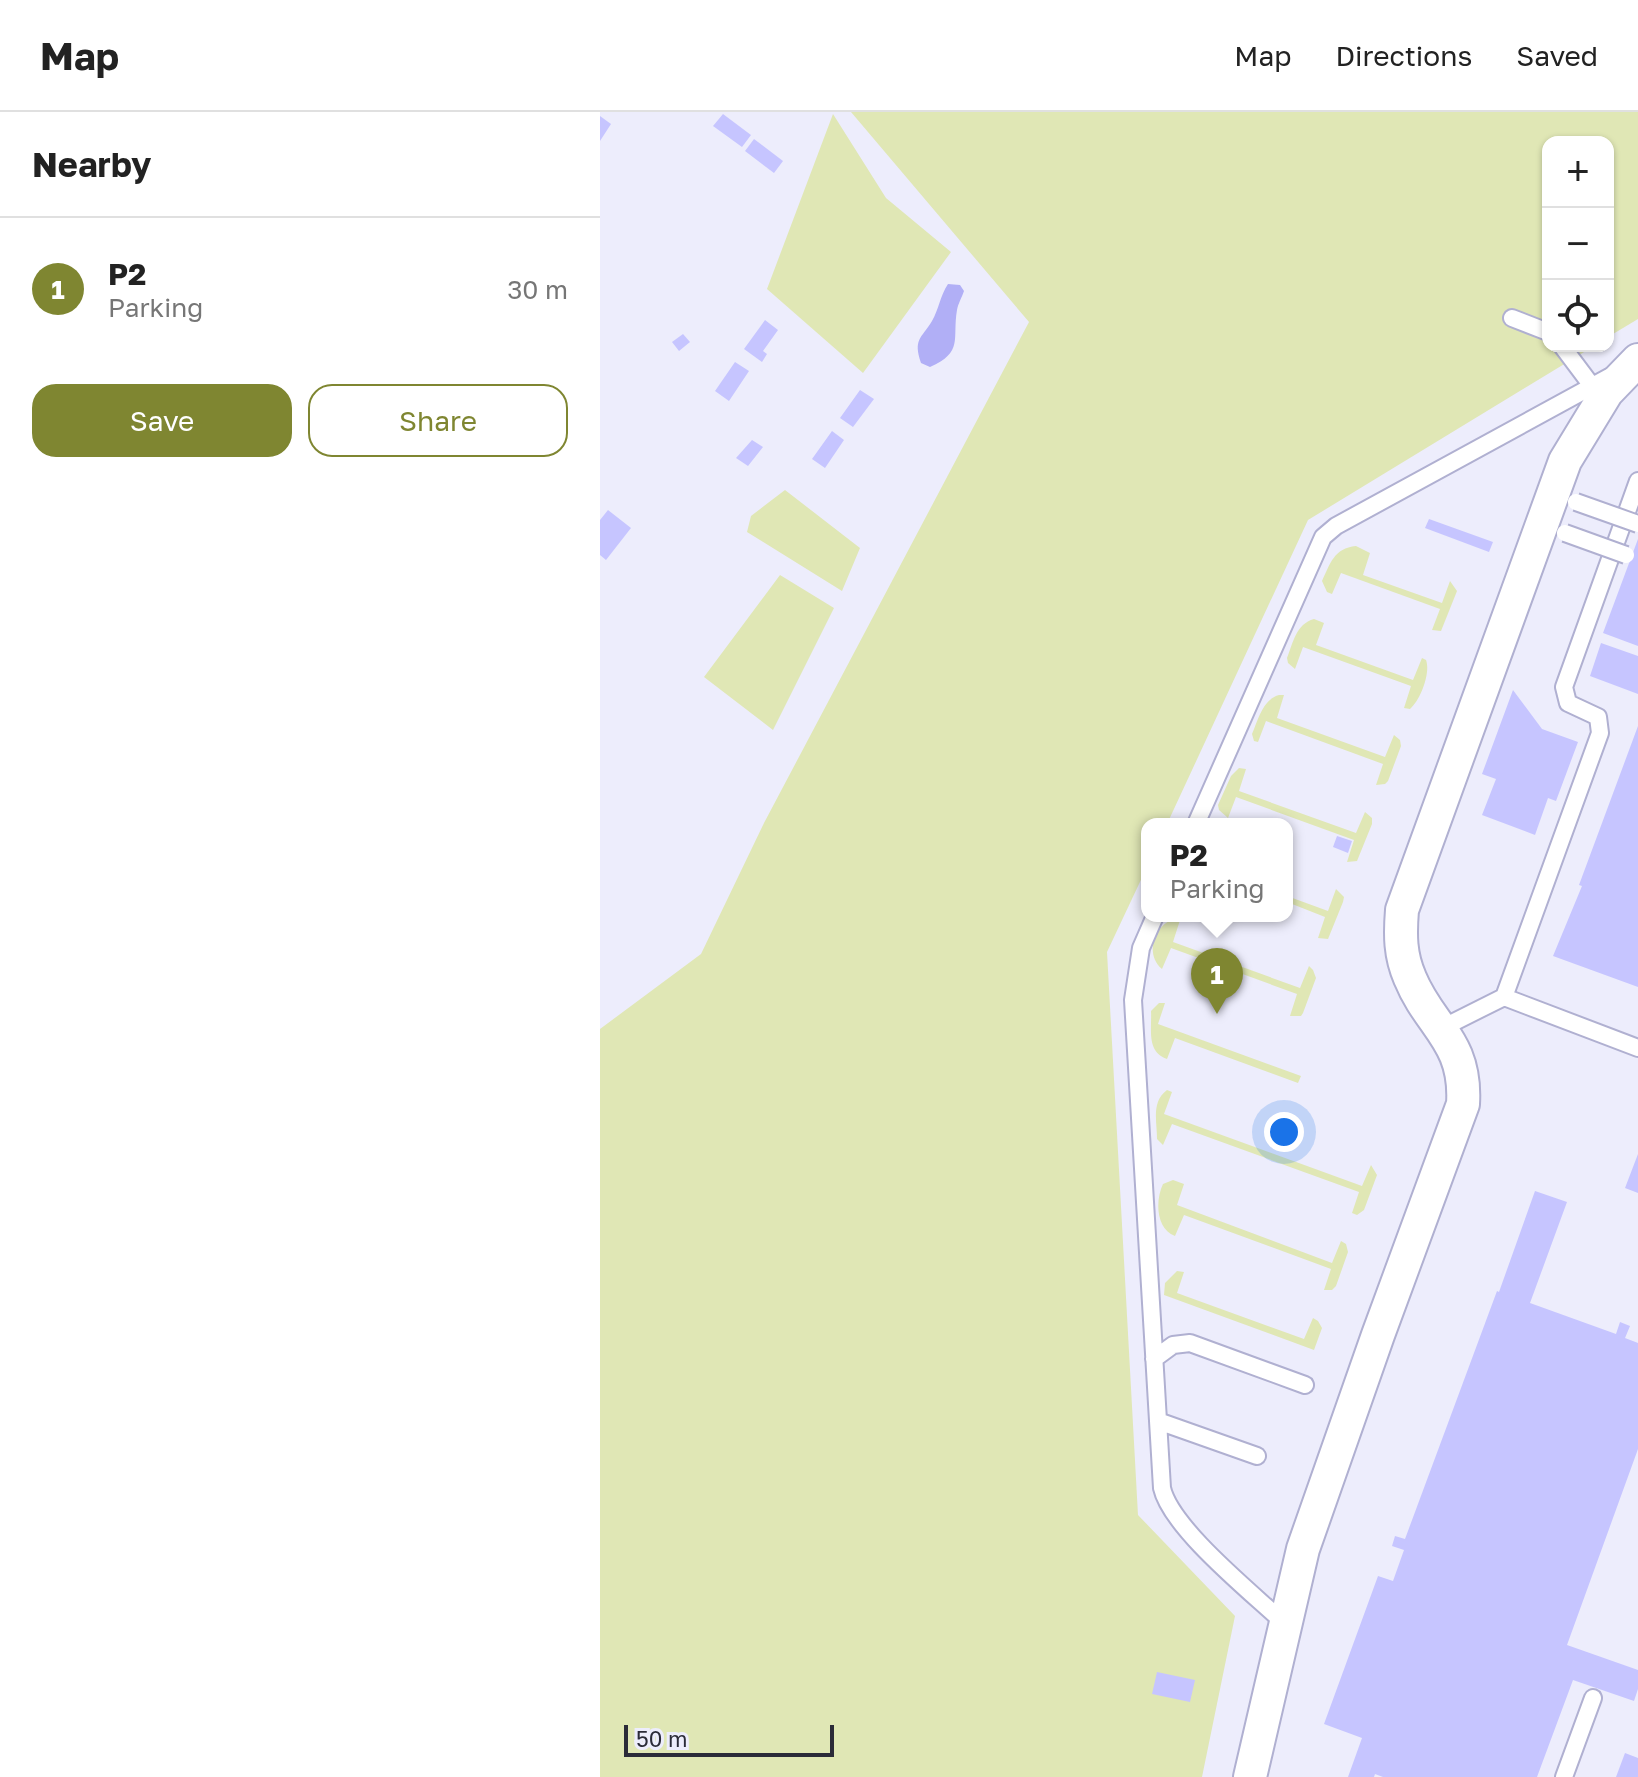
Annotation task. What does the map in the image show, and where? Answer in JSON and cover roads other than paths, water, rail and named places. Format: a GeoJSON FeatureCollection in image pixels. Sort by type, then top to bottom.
{"type":"FeatureCollection","features":[{"type":"Feature","properties":{"kind":"street"},"geometry":{"type":"LineString","coordinates":[[1250,1777],[1284,1623],[1314,1515],[1463,1104],[1464,1084],[1458,1059],[1442,1028],[1411,983],[1404,963],[1399,943],[1402,910],[1553,528],[1564,497],[1565,461],[1607,392],[1638,360]]}},
{"type":"Feature","properties":{"kind":"lane"},"geometry":{"type":"LineString","coordinates":[[1512,318],[1542,330]]}},
{"type":"Feature","properties":{"kind":"lane"},"geometry":{"type":"LineString","coordinates":[[1566,352],[1592,386]]}},
{"type":"Feature","properties":{"kind":"lane"},"geometry":{"type":"LineString","coordinates":[[1199,818],[1323,537],[1336,526],[1638,360]]}},
{"type":"Feature","properties":{"kind":"lane"},"geometry":{"type":"LineString","coordinates":[[1442,1028],[1504,997],[1516,970],[1600,733],[1598,717],[1568,703],[1564,687],[1638,481]]}},
{"type":"Feature","properties":{"kind":"lane"},"geometry":{"type":"LineString","coordinates":[[1564,497],[1638,524]]}},
{"type":"Feature","properties":{"kind":"lane"},"geometry":{"type":"LineString","coordinates":[[1553,528],[1626,555]]}},
{"type":"Feature","properties":{"kind":"lane"},"geometry":{"type":"LineString","coordinates":[[1152,922],[1141,948],[1133,1000],[1164,1499],[1174,1516],[1284,1623]]}},
{"type":"Feature","properties":{"kind":"lane"},"geometry":{"type":"LineString","coordinates":[[1504,997],[1638,1048]]}},
{"type":"Feature","properties":{"kind":"lane"},"geometry":{"type":"LineString","coordinates":[[1154,1359],[1173,1345],[1190,1343],[1305,1385]]}},
{"type":"Feature","properties":{"kind":"lane"},"geometry":{"type":"LineString","coordinates":[[1158,1421],[1257,1456]]}},
{"type":"Feature","properties":{"kind":"lane"},"geometry":{"type":"LineString","coordinates":[[1564,1777],[1593,1698]]}},
{"type":"Feature","properties":{"kind":"water"},"geometry":{"type":"Polygon","coordinates":[[[948,284],[960,285],[964,291],[957,310],[954,344],[948,356],[930,367],[921,363],[918,344],[948,284]]]}},
{"type":"Feature","properties":{"kind":"place","name":"P2"},"geometry":{"type":"Point","coordinates":[1217,1014]}}]}
